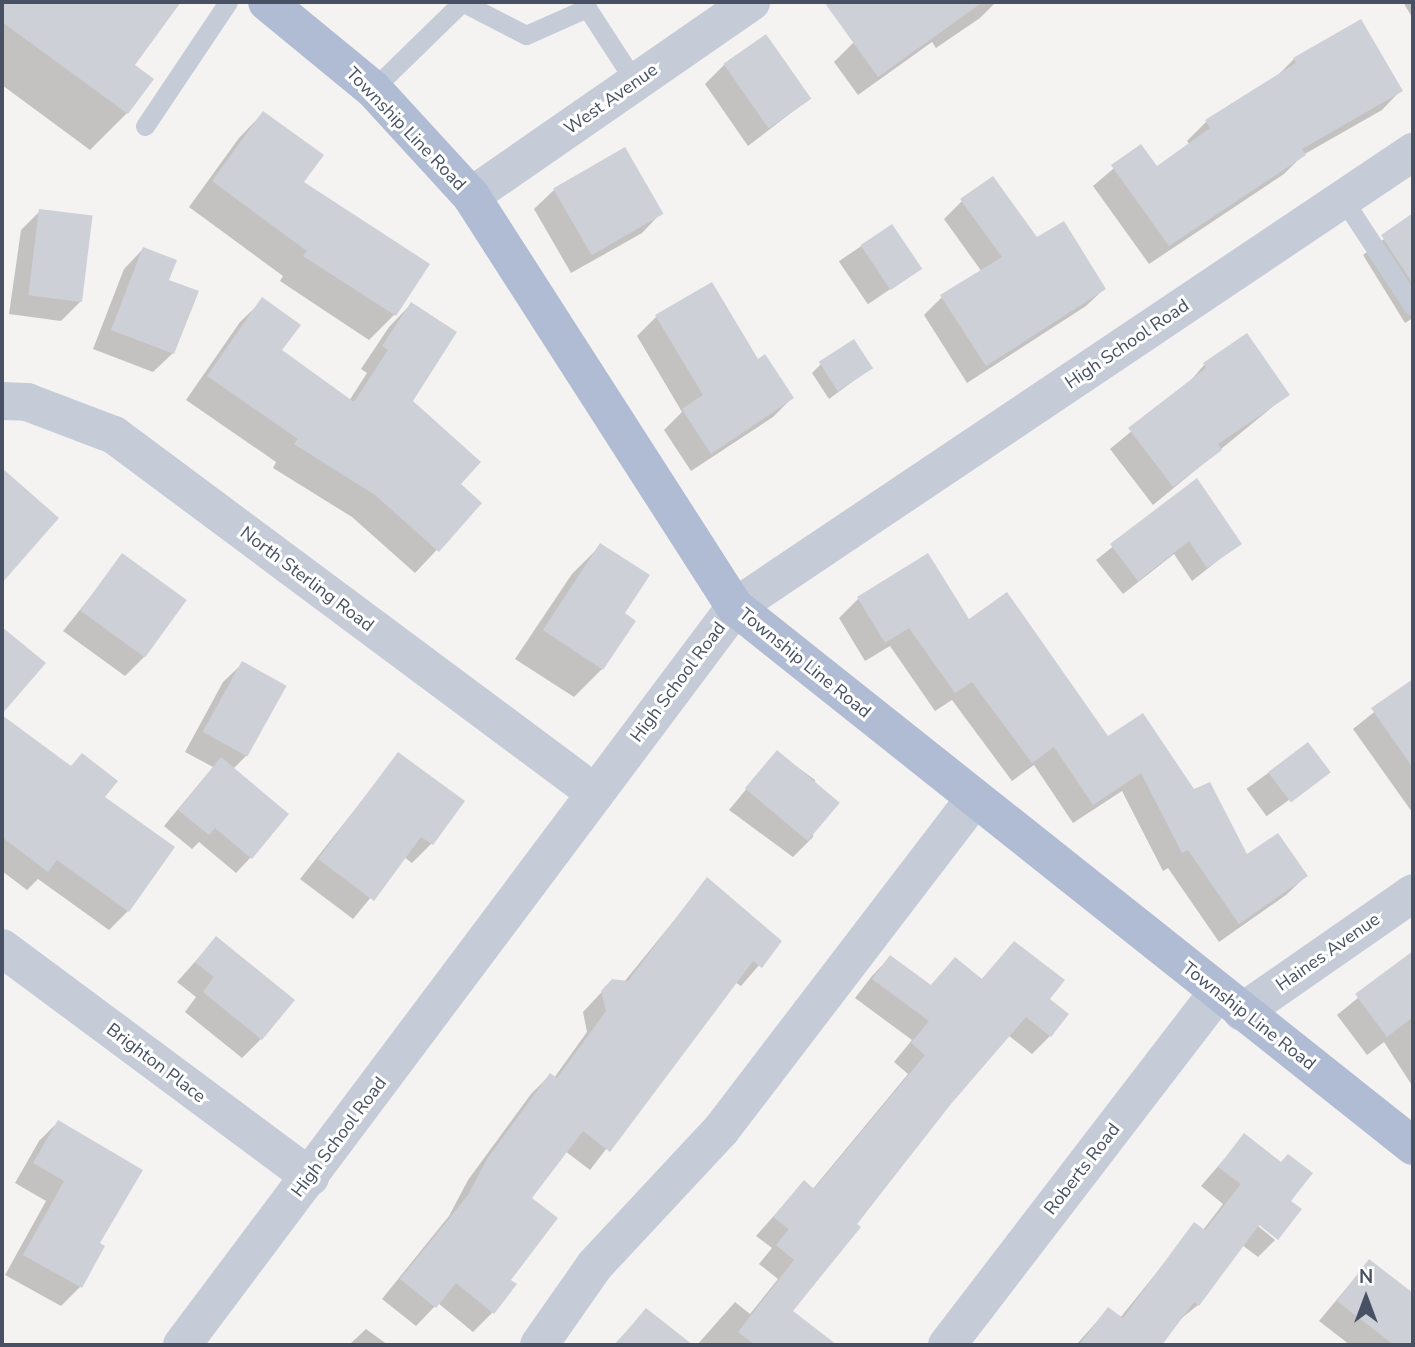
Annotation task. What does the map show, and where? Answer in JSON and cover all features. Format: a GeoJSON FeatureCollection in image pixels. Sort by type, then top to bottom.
{"type":"FeatureCollection","features":[{"type":"Feature","properties":{"kind":"main road","name":"Township Line Road"},"geometry":{"type":"LineString","coordinates":[[267,2],[373,89],[471,196],[735,607],[1413,1146]]}},
{"type":"Feature","properties":{"kind":"street","name":"West Avenue"},"geometry":{"type":"LineString","coordinates":[[471,196],[751,2]]}},
{"type":"Feature","properties":{"kind":"street","name":"High School Road"},"geometry":{"type":"LineString","coordinates":[[182,1345],[735,607],[1413,152]]}},
{"type":"Feature","properties":{"kind":"street","name":"North Sterling Road"},"geometry":{"type":"LineString","coordinates":[[2,401],[27,402],[114,435],[595,793]]}},
{"type":"Feature","properties":{"kind":"street"},"geometry":{"type":"LineString","coordinates":[[539,1345],[595,1265],[721,1130],[975,798]]}},
{"type":"Feature","properties":{"kind":"street","name":"Haines Avenue"},"geometry":{"type":"LineString","coordinates":[[1230,1002],[1413,893]]}},
{"type":"Feature","properties":{"kind":"street","name":"Brighton Place"},"geometry":{"type":"LineString","coordinates":[[2,948],[310,1177]]}},
{"type":"Feature","properties":{"kind":"street","name":"Roberts Road"},"geometry":{"type":"LineString","coordinates":[[947,1345],[1230,1002]]}},
{"type":"Feature","properties":{"kind":"lane"},"geometry":{"type":"LineString","coordinates":[[145,126],[228,2]]}},
{"type":"Feature","properties":{"kind":"lane"},"geometry":{"type":"LineString","coordinates":[[373,89],[462,2],[526,35],[587,8],[635,82]]}},
{"type":"Feature","properties":{"kind":"lane"},"geometry":{"type":"LineString","coordinates":[[1343,199],[1413,306]]}},
{"type":"Feature","properties":{"kind":"building"},"geometry":{"type":"Polygon","coordinates":[[[2,2],[181,2],[135,65],[154,79],[128,114],[2,22],[2,2]]]}},
{"type":"Feature","properties":{"kind":"building"},"geometry":{"type":"Polygon","coordinates":[[[824,2],[983,2],[878,77],[824,2]]]}},
{"type":"Feature","properties":{"kind":"building"},"geometry":{"type":"Polygon","coordinates":[[[1361,19],[1403,91],[1302,149],[1306,155],[1169,246],[1111,165],[1141,144],[1157,166],[1210,128],[1205,120],[1296,63],[1293,58],[1361,19]]]}},
{"type":"Feature","properties":{"kind":"building"},"geometry":{"type":"Polygon","coordinates":[[[766,34],[811,99],[769,129],[723,64],[766,34]]]}},
{"type":"Feature","properties":{"kind":"building"},"geometry":{"type":"Polygon","coordinates":[[[263,111],[324,155],[304,182],[430,264],[396,316],[303,256],[307,251],[212,181],[263,111]]]}},
{"type":"Feature","properties":{"kind":"building"},"geometry":{"type":"Polygon","coordinates":[[[625,147],[664,214],[592,255],[553,188],[625,147]]]}},
{"type":"Feature","properties":{"kind":"building"},"geometry":{"type":"Polygon","coordinates":[[[993,176],[1037,237],[1064,221],[1106,289],[986,366],[940,295],[1002,257],[960,199],[993,176]]]}},
{"type":"Feature","properties":{"kind":"building"},"geometry":{"type":"Polygon","coordinates":[[[39,209],[93,216],[82,302],[28,295],[39,209]]]}},
{"type":"Feature","properties":{"kind":"building"},"geometry":{"type":"Polygon","coordinates":[[[1413,213],[1413,284],[1381,235],[1413,213]]]}},
{"type":"Feature","properties":{"kind":"building"},"geometry":{"type":"Polygon","coordinates":[[[892,224],[922,269],[891,290],[860,245],[892,224]]]}},
{"type":"Feature","properties":{"kind":"building"},"geometry":{"type":"Polygon","coordinates":[[[143,247],[177,260],[169,280],[199,291],[174,354],[111,330],[143,247]]]}},
{"type":"Feature","properties":{"kind":"building"},"geometry":{"type":"Polygon","coordinates":[[[712,282],[758,359],[765,354],[794,398],[711,454],[682,409],[703,395],[655,315],[712,282]]]}},
{"type":"Feature","properties":{"kind":"building"},"geometry":{"type":"Polygon","coordinates":[[[262,297],[301,325],[282,350],[354,402],[388,350],[382,346],[411,302],[457,332],[413,401],[481,462],[461,484],[482,503],[439,552],[375,495],[294,444],[298,439],[207,376],[262,297]]]}},
{"type":"Feature","properties":{"kind":"building"},"geometry":{"type":"Polygon","coordinates":[[[1247,333],[1290,395],[1218,444],[1222,450],[1173,487],[1128,428],[1206,368],[1203,363],[1247,333]]]}},
{"type":"Feature","properties":{"kind":"building"},"geometry":{"type":"Polygon","coordinates":[[[854,339],[873,368],[838,391],[819,362],[854,339]]]}},
{"type":"Feature","properties":{"kind":"building"},"geometry":{"type":"Polygon","coordinates":[[[2,468],[59,518],[2,583],[2,468]]]}},
{"type":"Feature","properties":{"kind":"building"},"geometry":{"type":"Polygon","coordinates":[[[1197,478],[1242,544],[1207,568],[1189,541],[1138,581],[1110,544],[1197,478]]]}},
{"type":"Feature","properties":{"kind":"building"},"geometry":{"type":"Polygon","coordinates":[[[600,543],[650,575],[625,613],[636,621],[603,670],[543,630],[600,543]]]}},
{"type":"Feature","properties":{"kind":"building"},"geometry":{"type":"Polygon","coordinates":[[[122,553],[187,600],[145,657],[80,610],[122,553]]]}},
{"type":"Feature","properties":{"kind":"building"},"geometry":{"type":"Polygon","coordinates":[[[928,553],[969,619],[1007,592],[1108,736],[1143,713],[1194,789],[1210,782],[1247,854],[1278,833],[1308,876],[1239,924],[1188,850],[1182,853],[1141,773],[1093,805],[1054,747],[1032,763],[972,682],[955,693],[909,628],[885,643],[857,597],[928,553]]]}},
{"type":"Feature","properties":{"kind":"building"},"geometry":{"type":"Polygon","coordinates":[[[2,627],[46,663],[2,714],[2,627]]]}},
{"type":"Feature","properties":{"kind":"building"},"geometry":{"type":"Polygon","coordinates":[[[242,661],[287,686],[247,757],[203,732],[242,661]]]}},
{"type":"Feature","properties":{"kind":"building"},"geometry":{"type":"Polygon","coordinates":[[[1413,679],[1413,768],[1371,708],[1413,679]]]}},
{"type":"Feature","properties":{"kind":"building"},"geometry":{"type":"Polygon","coordinates":[[[2,715],[71,766],[82,753],[118,781],[105,797],[175,847],[129,912],[57,860],[48,872],[2,837],[2,715]]]}},
{"type":"Feature","properties":{"kind":"building"},"geometry":{"type":"Polygon","coordinates":[[[1308,742],[1331,772],[1291,802],[1268,772],[1308,742]]]}},
{"type":"Feature","properties":{"kind":"building"},"geometry":{"type":"Polygon","coordinates":[[[777,750],[840,803],[808,841],[745,788],[777,750]]]}},
{"type":"Feature","properties":{"kind":"building"},"geometry":{"type":"Polygon","coordinates":[[[398,752],[465,801],[433,845],[421,837],[374,901],[318,859],[398,752]]]}},
{"type":"Feature","properties":{"kind":"building"},"geometry":{"type":"Polygon","coordinates":[[[221,757],[289,814],[252,859],[215,828],[209,835],[178,810],[221,757]]]}},
{"type":"Feature","properties":{"kind":"building"},"geometry":{"type":"Polygon","coordinates":[[[707,877],[782,941],[762,968],[753,961],[610,1152],[583,1131],[532,1198],[558,1218],[511,1280],[517,1284],[494,1314],[456,1283],[436,1308],[400,1279],[468,1195],[487,1159],[550,1073],[557,1078],[606,1011],[601,991],[612,979],[628,981],[707,877]]]}},
{"type":"Feature","properties":{"kind":"building"},"geometry":{"type":"Polygon","coordinates":[[[216,936],[295,1000],[262,1040],[203,992],[214,977],[195,962],[216,936]]]}},
{"type":"Feature","properties":{"kind":"building"},"geometry":{"type":"Polygon","coordinates":[[[1014,941],[1065,980],[1050,999],[1069,1014],[1051,1037],[1026,1017],[951,1104],[857,1224],[861,1227],[793,1311],[837,1345],[755,1345],[738,1332],[794,1260],[776,1245],[789,1229],[773,1217],[804,1180],[814,1189],[925,1055],[911,1043],[929,1021],[872,979],[890,955],[931,985],[955,957],[982,979],[1014,941]]]}},
{"type":"Feature","properties":{"kind":"building"},"geometry":{"type":"Polygon","coordinates":[[[1413,951],[1413,1017],[1387,1037],[1355,994],[1413,951]]]}},
{"type":"Feature","properties":{"kind":"building"},"geometry":{"type":"Polygon","coordinates":[[[58,1120],[143,1170],[100,1243],[105,1246],[82,1288],[23,1255],[64,1181],[33,1163],[58,1120]]]}},
{"type":"Feature","properties":{"kind":"building"},"geometry":{"type":"Polygon","coordinates":[[[1244,1133],[1281,1162],[1288,1154],[1313,1173],[1291,1201],[1302,1209],[1278,1240],[1259,1225],[1199,1306],[1194,1302],[1162,1345],[1079,1345],[1108,1307],[1123,1318],[1194,1222],[1205,1230],[1241,1184],[1218,1167],[1244,1133]]]}},
{"type":"Feature","properties":{"kind":"building"},"geometry":{"type":"Polygon","coordinates":[[[1369,1259],[1413,1293],[1413,1345],[1394,1345],[1337,1301],[1369,1259]]]}},
{"type":"Feature","properties":{"kind":"building"},"geometry":{"type":"Polygon","coordinates":[[[646,1308],[693,1345],[615,1345],[646,1308]]]}}]}
